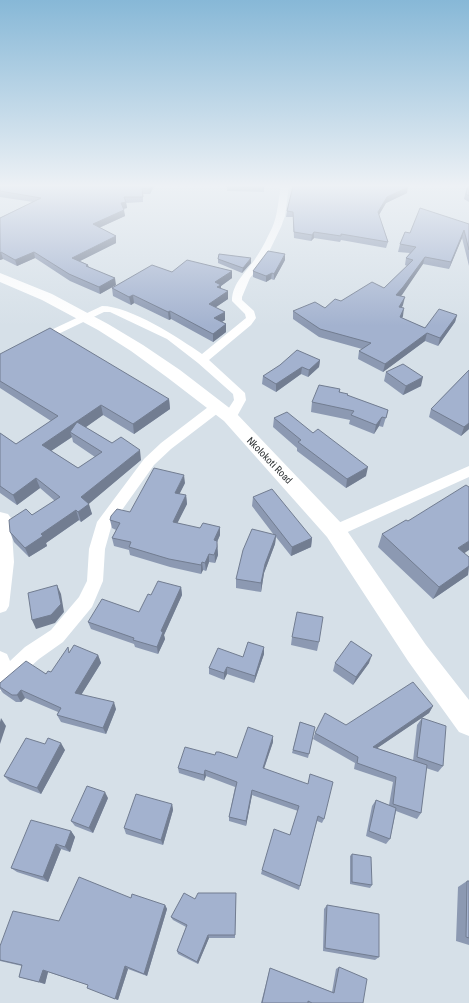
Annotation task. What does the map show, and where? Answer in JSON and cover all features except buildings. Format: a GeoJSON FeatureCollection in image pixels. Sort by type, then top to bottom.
{"type":"FeatureCollection","features":[{"type":"Feature","properties":{"kind":"main road","name":"Nkolokoti Road"},"geometry":{"type":"LineString","coordinates":[[0,277],[86,316],[137,348],[223,412],[335,530],[416,653],[469,722]]}},
{"type":"Feature","properties":{"kind":"street"},"geometry":{"type":"LineString","coordinates":[[202,360],[247,323],[250,318],[250,313],[237,300],[237,297],[244,277],[261,258],[274,233]]}},
{"type":"Feature","properties":{"kind":"street"},"geometry":{"type":"LineString","coordinates":[[0,358],[86,316],[102,309],[112,309],[171,338],[202,360],[239,393],[240,400],[223,412],[166,446],[149,462],[105,522],[97,549],[95,581],[86,602],[57,636],[2,673]]}},
{"type":"Feature","properties":{"kind":"street"},"geometry":{"type":"LineString","coordinates":[[335,530],[444,484],[469,471]]}},
{"type":"Feature","properties":{"kind":"street"},"geometry":{"type":"LineString","coordinates":[[0,518],[2,518],[6,544],[3,593],[0,606]]}}]}
